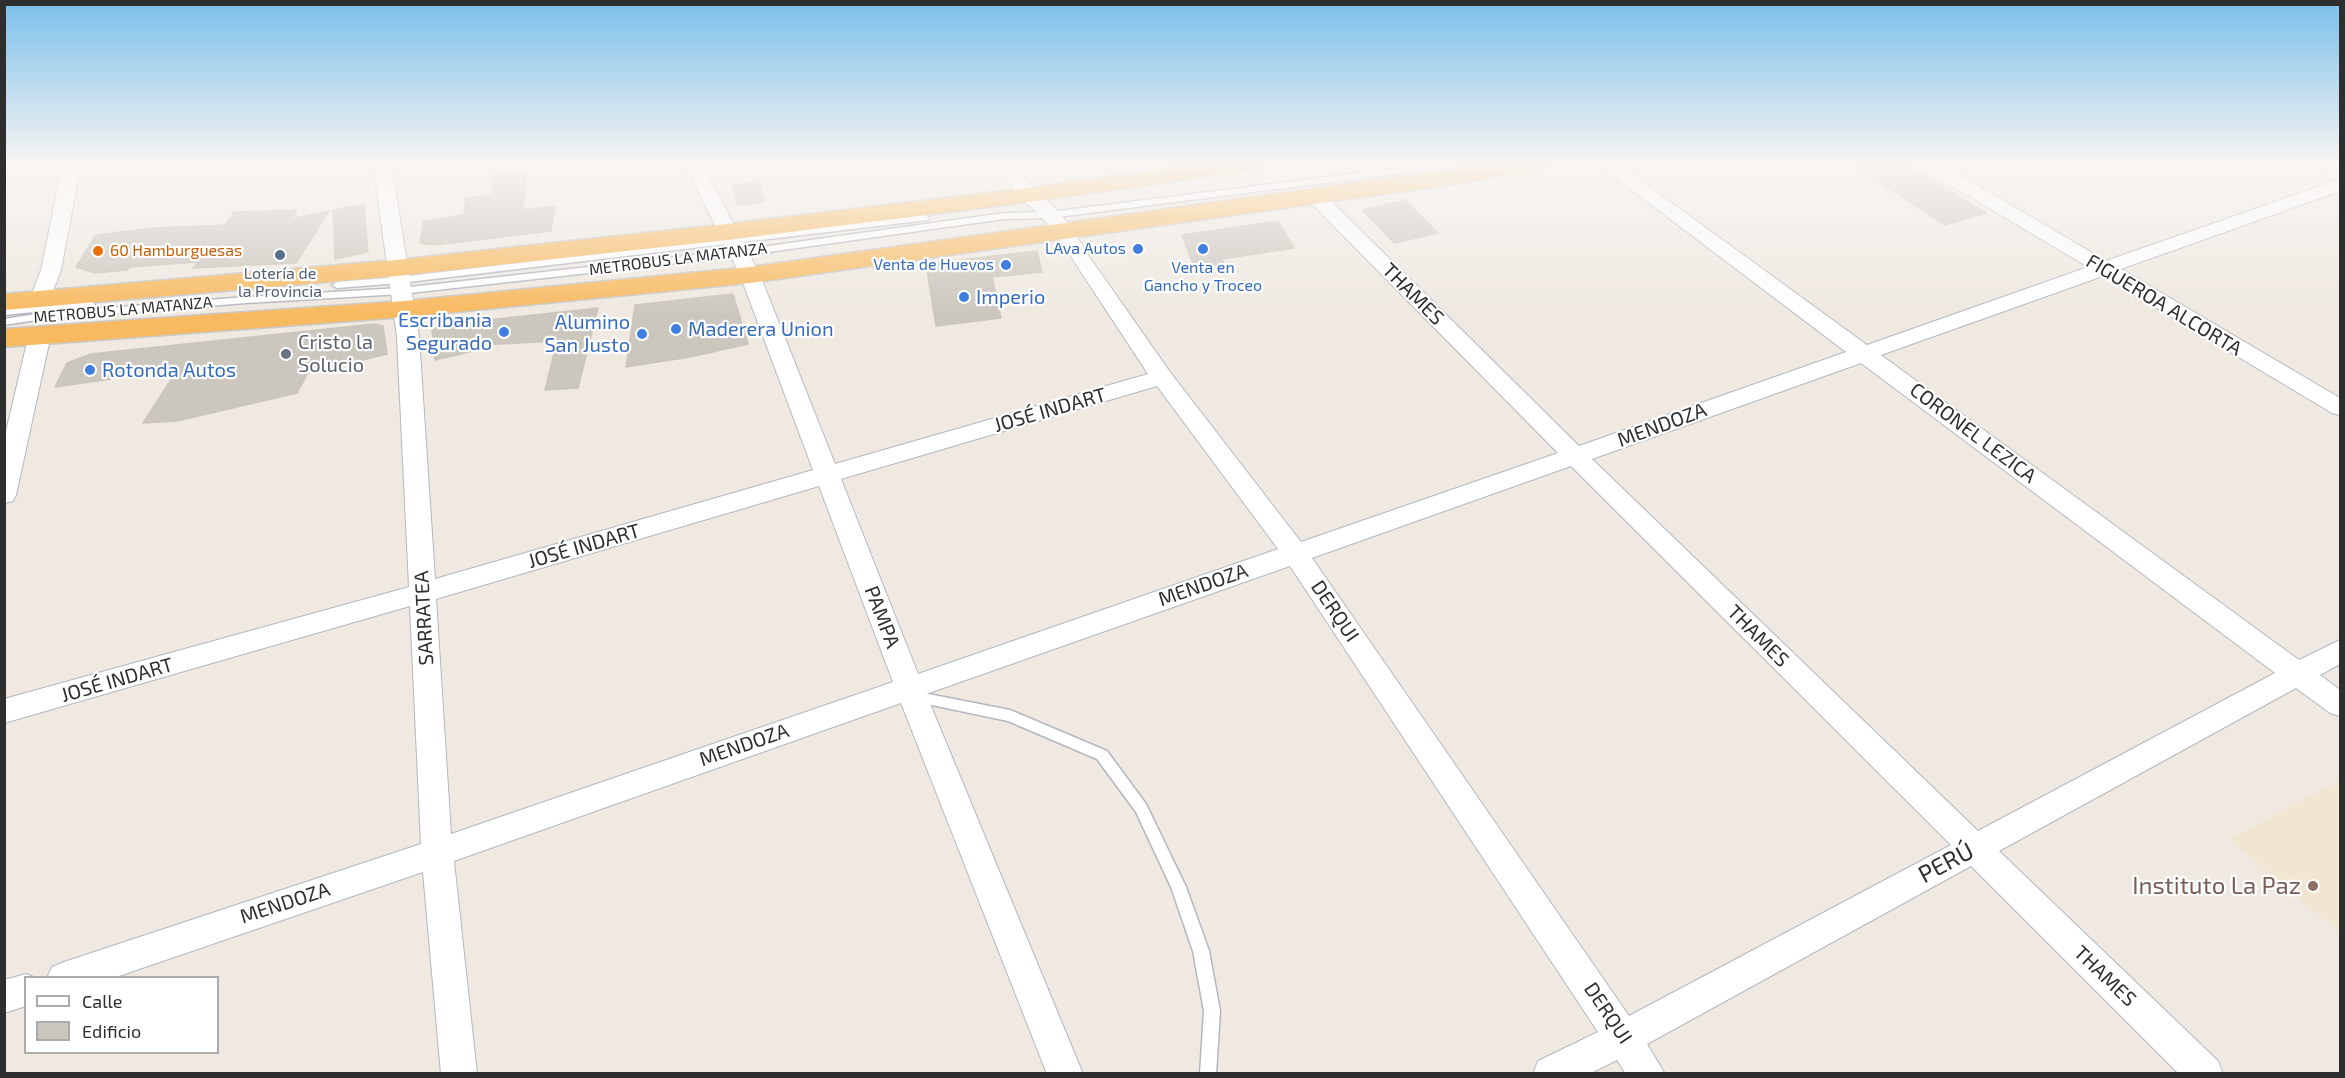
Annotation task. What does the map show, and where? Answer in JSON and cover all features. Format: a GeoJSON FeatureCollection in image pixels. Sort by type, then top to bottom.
{"type":"FeatureCollection","features":[{"type":"Feature","properties":{"kind":"highway"},"geometry":{"type":"LineString","coordinates":[[4,302],[40,298],[400,287],[1044,213]]}},
{"type":"Feature","properties":{"kind":"highway"},"geometry":{"type":"LineString","coordinates":[[4,338],[400,287],[1044,213]]}},
{"type":"Feature","properties":{"kind":"street"},"geometry":{"type":"LineString","coordinates":[[40,298],[51,270],[62,213]]}},
{"type":"Feature","properties":{"kind":"street","name":"SARRATEA"},"geometry":{"type":"LineString","coordinates":[[389,213],[408,337],[437,853],[459,1074]]}},
{"type":"Feature","properties":{"kind":"street","name":"PAMPA"},"geometry":{"type":"LineString","coordinates":[[719,213],[738,250],[911,692],[1065,1074]]}},
{"type":"Feature","properties":{"kind":"street","name":"DERQUI"},"geometry":{"type":"LineString","coordinates":[[1047,213],[1162,377],[1295,553],[1625,1037],[1647,1074]]}},
{"type":"Feature","properties":{"kind":"street","name":"THAMES"},"geometry":{"type":"LineString","coordinates":[[1332,213],[1575,456],[2205,1074]]}},
{"type":"Feature","properties":{"kind":"street","name":"CORONEL LEZICA"},"geometry":{"type":"LineString","coordinates":[[1674,213],[2340,705]]}},
{"type":"Feature","properties":{"kind":"street","name":"FIGUEROA ALCORTA"},"geometry":{"type":"LineString","coordinates":[[2011,213],[2340,408]]}},
{"type":"Feature","properties":{"kind":"street","name":"MENDOZA"},"geometry":{"type":"LineString","coordinates":[[70,976],[911,692],[1295,553],[2260,213]]}},
{"type":"Feature","properties":{"kind":"street"},"geometry":{"type":"LineString","coordinates":[[4,495],[7,469],[40,334]]}},
{"type":"Feature","properties":{"kind":"street","name":"JOSÉ INDART"},"geometry":{"type":"LineString","coordinates":[[4,711],[422,593],[1162,377]]}},
{"type":"Feature","properties":{"kind":"street","name":"PERÚ"},"geometry":{"type":"LineString","coordinates":[[1551,1074],[1625,1037],[2340,651]]}},
{"type":"Feature","properties":{"kind":"street"},"geometry":{"type":"LineString","coordinates":[[4,997],[24,991]]}},
{"type":"Feature","properties":{"kind":"lane","name":"METROBUS LA MATANZA"},"geometry":{"type":"LineString","coordinates":[[4,312],[400,287]]}},
{"type":"Feature","properties":{"kind":"lane","name":"METROBUS LA MATANZA"},"geometry":{"type":"LineString","coordinates":[[4,322],[43,316],[400,287]]}},
{"type":"Feature","properties":{"kind":"lane"},"geometry":{"type":"LineString","coordinates":[[911,692],[1010,716],[1102,755],[1141,808],[1178,887],[1201,951],[1212,1011],[1208,1074]]}},
{"type":"Feature","properties":{"kind":"shaded area","name":"Instituto La Paz"},"geometry":{"type":"Polygon","coordinates":[[[2340,781],[2340,933],[2229,839],[2340,781]]]}},
{"type":"Feature","properties":{"kind":"building"},"geometry":{"type":"Polygon","coordinates":[[[233,213],[295,213],[291,219],[328,213],[296,263],[193,268],[198,262],[129,267],[127,270],[95,273],[76,267],[96,235],[152,228],[225,225],[233,213]]]}},
{"type":"Feature","properties":{"kind":"building"},"geometry":{"type":"Polygon","coordinates":[[[333,213],[365,213],[368,252],[335,259],[333,213]]]}},
{"type":"Feature","properties":{"kind":"building"},"geometry":{"type":"Polygon","coordinates":[[[554,213],[551,231],[434,245],[420,243],[424,221],[464,215],[554,213]]]}},
{"type":"Feature","properties":{"kind":"building"},"geometry":{"type":"Polygon","coordinates":[[[1365,213],[1418,213],[1438,233],[1394,243],[1365,213]]]}},
{"type":"Feature","properties":{"kind":"building"},"geometry":{"type":"Polygon","coordinates":[[[1927,213],[1985,213],[1945,225],[1927,213]]]}},
{"type":"Feature","properties":{"kind":"building"},"geometry":{"type":"Polygon","coordinates":[[[1278,221],[1294,248],[1222,259],[1224,264],[1194,267],[1182,235],[1278,221]]]}},
{"type":"Feature","properties":{"kind":"building","name":"Imperio"},"geometry":{"type":"Polygon","coordinates":[[[1037,251],[1042,272],[992,277],[1001,318],[936,326],[926,264],[1037,251]]]}},
{"type":"Feature","properties":{"kind":"building"},"geometry":{"type":"Polygon","coordinates":[[[733,294],[748,344],[690,357],[626,367],[635,305],[733,294]]]}},
{"type":"Feature","properties":{"kind":"building"},"geometry":{"type":"Polygon","coordinates":[[[598,308],[578,388],[545,390],[557,341],[479,345],[478,350],[435,360],[432,330],[442,325],[598,308]]]}},
{"type":"Feature","properties":{"kind":"building"},"geometry":{"type":"Polygon","coordinates":[[[374,324],[383,326],[387,354],[308,373],[297,393],[177,421],[143,423],[178,369],[113,375],[111,379],[55,387],[67,363],[91,354],[374,324]]]}},
{"type":"Feature","properties":{"kind":"place","name":"LAva Autos"},"geometry":{"type":"Point","coordinates":[1138,249]}},
{"type":"Feature","properties":{"kind":"place","name":"Venta en Gancho y Troceo"},"geometry":{"type":"Point","coordinates":[1203,249]}},
{"type":"Feature","properties":{"kind":"place","name":"60 Hamburguesas"},"geometry":{"type":"Point","coordinates":[98,251]}},
{"type":"Feature","properties":{"kind":"place","name":"Lotería de la Provincia"},"geometry":{"type":"Point","coordinates":[280,255]}},
{"type":"Feature","properties":{"kind":"place","name":"Venta de Huevos"},"geometry":{"type":"Point","coordinates":[1006,265]}},
{"type":"Feature","properties":{"kind":"place","name":"Imperio"},"geometry":{"type":"Point","coordinates":[964,297]}},
{"type":"Feature","properties":{"kind":"place","name":"Maderera Union"},"geometry":{"type":"Point","coordinates":[676,329]}},
{"type":"Feature","properties":{"kind":"place","name":"Escribania Segurado"},"geometry":{"type":"Point","coordinates":[504,332]}},
{"type":"Feature","properties":{"kind":"place","name":"Alumino San Justo"},"geometry":{"type":"Point","coordinates":[642,334]}},
{"type":"Feature","properties":{"kind":"place","name":"Cristo la Solucio"},"geometry":{"type":"Point","coordinates":[286,354]}},
{"type":"Feature","properties":{"kind":"place","name":"Rotonda Autos"},"geometry":{"type":"Point","coordinates":[90,370]}},
{"type":"Feature","properties":{"kind":"place","name":"Instituto La Paz"},"geometry":{"type":"Point","coordinates":[2313,886]}}]}
